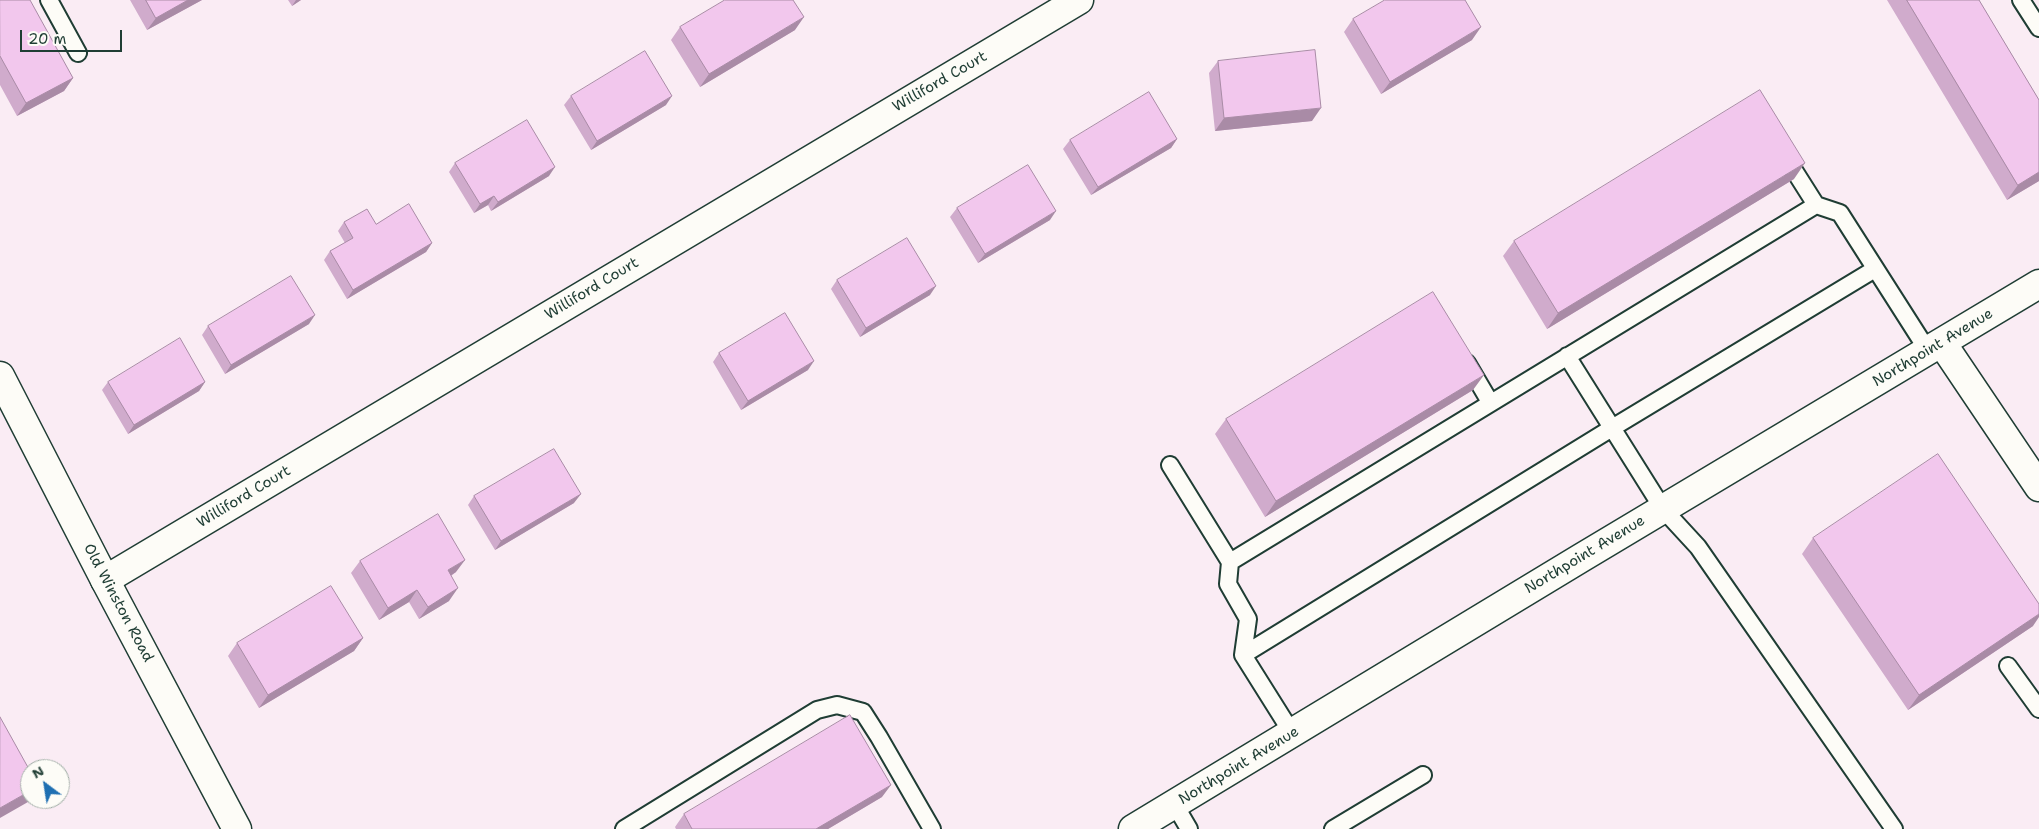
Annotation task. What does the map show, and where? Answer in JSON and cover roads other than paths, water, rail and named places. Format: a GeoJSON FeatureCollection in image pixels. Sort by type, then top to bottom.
{"type":"FeatureCollection","features":[{"type":"Feature","properties":{"kind":"street","name":"Williford Court"},"geometry":{"type":"LineString","coordinates":[[105,580],[1079,0]]}},
{"type":"Feature","properties":{"kind":"street","name":"Northpoint Avenue"},"geometry":{"type":"LineString","coordinates":[[1133,829],[2039,284]]}},
{"type":"Feature","properties":{"kind":"street"},"geometry":{"type":"LineString","coordinates":[[1935,347],[2039,487]]}},
{"type":"Feature","properties":{"kind":"street","name":"Old Winston Road"},"geometry":{"type":"LineString","coordinates":[[0,376],[105,580],[238,829]]}},
{"type":"Feature","properties":{"kind":"lane"},"geometry":{"type":"LineString","coordinates":[[49,0],[78,53]]}},
{"type":"Feature","properties":{"kind":"lane"},"geometry":{"type":"LineString","coordinates":[[2021,0],[2039,28]]}},
{"type":"Feature","properties":{"kind":"lane"},"geometry":{"type":"LineString","coordinates":[[1775,139],[1816,204],[1840,213],[1875,269],[1935,347]]}},
{"type":"Feature","properties":{"kind":"lane"},"geometry":{"type":"LineString","coordinates":[[1230,562],[1816,204]]}},
{"type":"Feature","properties":{"kind":"lane"},"geometry":{"type":"LineString","coordinates":[[1243,655],[1875,269]]}},
{"type":"Feature","properties":{"kind":"lane"},"geometry":{"type":"LineString","coordinates":[[1461,353],[1490,402]]}},
{"type":"Feature","properties":{"kind":"lane"},"geometry":{"type":"LineString","coordinates":[[1567,356],[1663,509],[1698,547],[1894,829]]}},
{"type":"Feature","properties":{"kind":"lane"},"geometry":{"type":"LineString","coordinates":[[1170,465],[1230,562],[1228,584],[1248,619],[1243,655],[1292,733]]}},
{"type":"Feature","properties":{"kind":"lane"},"geometry":{"type":"LineString","coordinates":[[2008,666],[2039,709]]}},
{"type":"Feature","properties":{"kind":"lane"},"geometry":{"type":"LineString","coordinates":[[624,829],[817,710],[837,705],[863,712],[932,829]]}},
{"type":"Feature","properties":{"kind":"lane"},"geometry":{"type":"LineString","coordinates":[[1333,829],[1423,775]]}},
{"type":"Feature","properties":{"kind":"lane"},"geometry":{"type":"LineString","coordinates":[[1175,805],[1189,829]]}}]}
